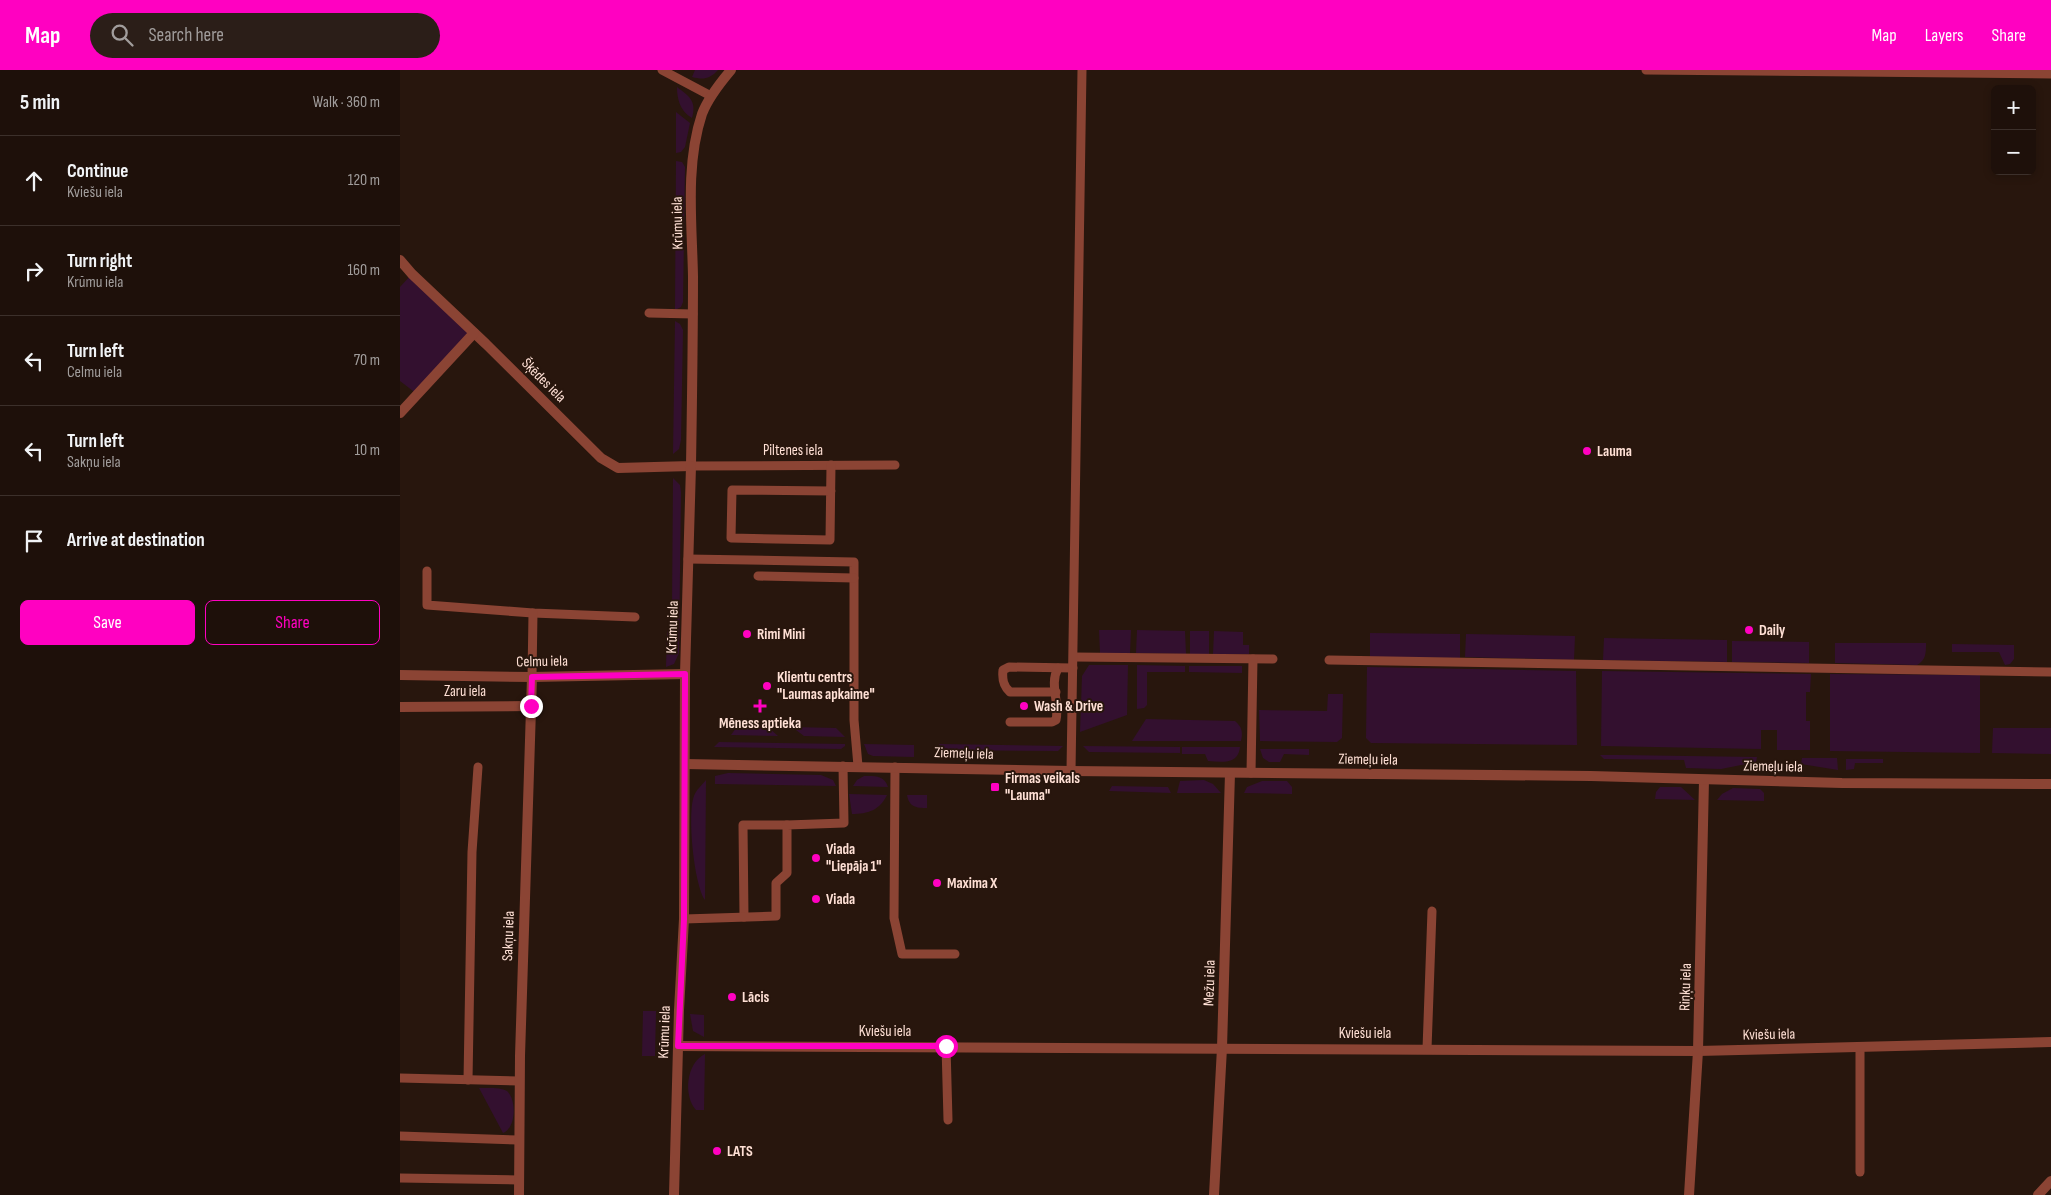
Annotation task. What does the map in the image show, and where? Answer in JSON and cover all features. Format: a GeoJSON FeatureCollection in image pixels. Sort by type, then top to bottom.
{"type":"FeatureCollection","features":[{"type":"Feature","properties":{"kind":"street","name":"Krūmu iela"},"geometry":{"type":"LineString","coordinates":[[674,1195],[684,919],[685,674],[693,314],[692,191],[694,152],[703,112],[711,96],[731,70]]}},
{"type":"Feature","properties":{"kind":"street","name":"Šķēdes iela"},"geometry":{"type":"LineString","coordinates":[[400,260],[412,274],[601,458],[618,468],[690,466]]}},
{"type":"Feature","properties":{"kind":"street"},"geometry":{"type":"LineString","coordinates":[[400,413],[474,333]]}},
{"type":"Feature","properties":{"kind":"street","name":"Celmu iela"},"geometry":{"type":"LineString","coordinates":[[400,675],[532,677],[685,674]]}},
{"type":"Feature","properties":{"kind":"street","name":"Sakņu iela"},"geometry":{"type":"LineString","coordinates":[[519,1195],[519,1081],[532,677]]}},
{"type":"Feature","properties":{"kind":"street","name":"Zaru iela"},"geometry":{"type":"LineString","coordinates":[[400,706],[531,706]]}},
{"type":"Feature","properties":{"kind":"street","name":"Ziemeļu iela"},"geometry":{"type":"LineString","coordinates":[[685,764],[2051,784]]}},
{"type":"Feature","properties":{"kind":"street","name":"Mežu iela"},"geometry":{"type":"LineString","coordinates":[[1214,1195],[1222,1048],[1230,773]]}},
{"type":"Feature","properties":{"kind":"street","name":"Riņķu iela"},"geometry":{"type":"LineString","coordinates":[[1689,1195],[1698,1051],[1704,780]]}},
{"type":"Feature","properties":{"kind":"street","name":"Kviešu iela"},"geometry":{"type":"LineString","coordinates":[[678,1046],[1698,1051],[2051,1042]]}},
{"type":"Feature","properties":{"kind":"street"},"geometry":{"type":"LineString","coordinates":[[2038,1195],[2051,1181]]}},
{"type":"Feature","properties":{"kind":"lane"},"geometry":{"type":"LineString","coordinates":[[662,70],[711,96]]}},
{"type":"Feature","properties":{"kind":"lane"},"geometry":{"type":"LineString","coordinates":[[1071,771],[1082,70]]}},
{"type":"Feature","properties":{"kind":"lane"},"geometry":{"type":"LineString","coordinates":[[1646,70],[2051,74]]}},
{"type":"Feature","properties":{"kind":"lane"},"geometry":{"type":"LineString","coordinates":[[649,313],[693,314]]}},
{"type":"Feature","properties":{"kind":"lane"},"geometry":{"type":"LineString","coordinates":[[831,465],[831,492],[830,540],[731,538],[732,490],[831,492]]}},
{"type":"Feature","properties":{"kind":"lane","name":"Piltenes iela"},"geometry":{"type":"LineString","coordinates":[[690,466],[895,465]]}},
{"type":"Feature","properties":{"kind":"lane"},"geometry":{"type":"LineString","coordinates":[[688,559],[854,562],[854,720],[858,766]]}},
{"type":"Feature","properties":{"kind":"lane"},"geometry":{"type":"LineString","coordinates":[[427,571],[427,605],[533,613],[635,617]]}},
{"type":"Feature","properties":{"kind":"lane"},"geometry":{"type":"LineString","coordinates":[[758,576],[854,578]]}},
{"type":"Feature","properties":{"kind":"lane"},"geometry":{"type":"LineString","coordinates":[[532,677],[533,613]]}},
{"type":"Feature","properties":{"kind":"lane"},"geometry":{"type":"LineString","coordinates":[[1074,657],[1272,659]]}},
{"type":"Feature","properties":{"kind":"lane"},"geometry":{"type":"LineString","coordinates":[[1251,773],[1253,659]]}},
{"type":"Feature","properties":{"kind":"lane"},"geometry":{"type":"LineString","coordinates":[[1329,660],[2051,672]]}},
{"type":"Feature","properties":{"kind":"lane"},"geometry":{"type":"LineString","coordinates":[[1056,692],[1010,692],[1005,688],[1002,677],[1003,670],[1009,667],[1074,668]]}},
{"type":"Feature","properties":{"kind":"lane"},"geometry":{"type":"LineString","coordinates":[[1010,722],[1052,722],[1056,720],[1058,712],[1054,676],[1058,668]]}},
{"type":"Feature","properties":{"kind":"lane"},"geometry":{"type":"LineString","coordinates":[[744,917],[744,825],[844,823],[842,766]]}},
{"type":"Feature","properties":{"kind":"lane"},"geometry":{"type":"LineString","coordinates":[[468,1080],[472,852],[478,767]]}},
{"type":"Feature","properties":{"kind":"lane"},"geometry":{"type":"LineString","coordinates":[[895,767],[894,918],[902,954],[955,954]]}},
{"type":"Feature","properties":{"kind":"lane"},"geometry":{"type":"LineString","coordinates":[[684,919],[776,916],[776,882],[787,873],[787,825]]}},
{"type":"Feature","properties":{"kind":"lane"},"geometry":{"type":"LineString","coordinates":[[1427,1049],[1432,911]]}},
{"type":"Feature","properties":{"kind":"lane"},"geometry":{"type":"LineString","coordinates":[[946,1046],[948,1120]]}},
{"type":"Feature","properties":{"kind":"lane"},"geometry":{"type":"LineString","coordinates":[[1860,1047],[1860,1172]]}},
{"type":"Feature","properties":{"kind":"lane"},"geometry":{"type":"LineString","coordinates":[[400,1078],[519,1081]]}},
{"type":"Feature","properties":{"kind":"lane"},"geometry":{"type":"LineString","coordinates":[[400,1136],[519,1140]]}},
{"type":"Feature","properties":{"kind":"lane"},"geometry":{"type":"LineString","coordinates":[[400,1178],[519,1180]]}},
{"type":"Feature","properties":{"kind":"shaded area"},"geometry":{"type":"Polygon","coordinates":[[[695,70],[718,70],[709,77],[700,78],[692,77],[695,70]]]}},
{"type":"Feature","properties":{"kind":"shaded area"},"geometry":{"type":"Polygon","coordinates":[[[677,87],[693,103],[692,118],[680,104],[677,87]]]}},
{"type":"Feature","properties":{"kind":"shaded area"},"geometry":{"type":"Polygon","coordinates":[[[676,112],[690,123],[685,147],[681,152],[676,153],[676,112]]]}},
{"type":"Feature","properties":{"kind":"shaded area"},"geometry":{"type":"Polygon","coordinates":[[[676,161],[682,162],[685,167],[683,302],[681,307],[675,310],[676,161]]]}},
{"type":"Feature","properties":{"kind":"shaded area"},"geometry":{"type":"Polygon","coordinates":[[[412,274],[474,333],[417,394],[400,381],[400,287],[412,274]]]}},
{"type":"Feature","properties":{"kind":"shaded area"},"geometry":{"type":"Polygon","coordinates":[[[675,321],[680,324],[683,330],[681,440],[679,449],[673,454],[675,321]]]}},
{"type":"Feature","properties":{"kind":"shaded area"},"geometry":{"type":"Polygon","coordinates":[[[673,478],[680,485],[681,492],[679,653],[674,664],[666,667],[667,635],[672,610],[673,478]]]}},
{"type":"Feature","properties":{"kind":"shaded area"},"geometry":{"type":"Polygon","coordinates":[[[1099,630],[1131,630],[1130,654],[1100,653],[1099,630]]]}},
{"type":"Feature","properties":{"kind":"shaded area"},"geometry":{"type":"Polygon","coordinates":[[[1137,630],[1185,631],[1186,654],[1136,653],[1137,630]]]}},
{"type":"Feature","properties":{"kind":"shaded area"},"geometry":{"type":"Polygon","coordinates":[[[1190,631],[1209,631],[1209,654],[1190,654],[1190,631]]]}},
{"type":"Feature","properties":{"kind":"shaded area"},"geometry":{"type":"Polygon","coordinates":[[[1214,631],[1243,632],[1243,645],[1249,645],[1249,654],[1213,654],[1214,631]]]}},
{"type":"Feature","properties":{"kind":"shaded area"},"geometry":{"type":"Polygon","coordinates":[[[1370,633],[1460,634],[1460,658],[1370,657],[1370,633]]]}},
{"type":"Feature","properties":{"kind":"shaded area"},"geometry":{"type":"Polygon","coordinates":[[[1466,634],[1575,636],[1574,660],[1465,657],[1466,634]]]}},
{"type":"Feature","properties":{"kind":"shaded area"},"geometry":{"type":"Polygon","coordinates":[[[1604,638],[1727,640],[1727,662],[1603,660],[1604,638]]]}},
{"type":"Feature","properties":{"kind":"shaded area"},"geometry":{"type":"Polygon","coordinates":[[[1732,641],[1809,642],[1809,663],[1732,662],[1732,641]]]}},
{"type":"Feature","properties":{"kind":"shaded area"},"geometry":{"type":"Polygon","coordinates":[[[1835,643],[1926,643],[1926,650],[1924,658],[1917,665],[1835,663],[1835,643]]]}},
{"type":"Feature","properties":{"kind":"shaded area"},"geometry":{"type":"Polygon","coordinates":[[[1952,644],[2014,645],[2014,659],[2010,664],[2005,665],[1999,652],[1952,652],[1952,644]]]}},
{"type":"Feature","properties":{"kind":"shaded area"},"geometry":{"type":"Polygon","coordinates":[[[1089,665],[1128,665],[1127,715],[1080,732],[1082,676],[1089,665]]]}},
{"type":"Feature","properties":{"kind":"shaded area"},"geometry":{"type":"Polygon","coordinates":[[[1137,665],[1185,666],[1185,672],[1147,672],[1147,705],[1144,708],[1137,709],[1137,665]]]}},
{"type":"Feature","properties":{"kind":"shaded area"},"geometry":{"type":"Polygon","coordinates":[[[1189,666],[1242,666],[1242,673],[1189,672],[1189,666]]]}},
{"type":"Feature","properties":{"kind":"shaded area"},"geometry":{"type":"Polygon","coordinates":[[[1367,667],[1576,671],[1577,745],[1371,743],[1366,738],[1367,667]]]}},
{"type":"Feature","properties":{"kind":"shaded area"},"geometry":{"type":"Polygon","coordinates":[[[1602,671],[1811,674],[1810,692],[1806,692],[1806,721],[1810,721],[1810,750],[1777,750],[1777,730],[1761,730],[1761,749],[1601,746],[1602,671]]]}},
{"type":"Feature","properties":{"kind":"shaded area"},"geometry":{"type":"Polygon","coordinates":[[[1830,674],[1980,675],[1980,753],[1830,751],[1830,674]]]}},
{"type":"Feature","properties":{"kind":"shaded area"},"geometry":{"type":"Polygon","coordinates":[[[1328,694],[1343,694],[1342,738],[1337,742],[1260,741],[1259,710],[1327,711],[1328,694]]]}},
{"type":"Feature","properties":{"kind":"shaded area"},"geometry":{"type":"Polygon","coordinates":[[[1146,719],[1235,721],[1241,730],[1241,741],[1132,741],[1146,719]]]}},
{"type":"Feature","properties":{"kind":"shaded area"},"geometry":{"type":"Polygon","coordinates":[[[792,727],[836,728],[845,737],[804,736],[792,727]]]}},
{"type":"Feature","properties":{"kind":"shaded area"},"geometry":{"type":"Polygon","coordinates":[[[736,728],[769,728],[778,736],[731,735],[736,728]]]}},
{"type":"Feature","properties":{"kind":"shaded area"},"geometry":{"type":"Polygon","coordinates":[[[1993,728],[2051,728],[2051,754],[1992,753],[1993,728]]]}},
{"type":"Feature","properties":{"kind":"shaded area"},"geometry":{"type":"Polygon","coordinates":[[[719,742],[845,744],[845,746],[841,749],[714,747],[719,742]]]}},
{"type":"Feature","properties":{"kind":"shaded area"},"geometry":{"type":"Polygon","coordinates":[[[864,744],[914,745],[914,757],[873,756],[868,754],[864,744]]]}},
{"type":"Feature","properties":{"kind":"shaded area"},"geometry":{"type":"Polygon","coordinates":[[[939,744],[1063,746],[1058,751],[943,750],[939,744]]]}},
{"type":"Feature","properties":{"kind":"shaded area"},"geometry":{"type":"Polygon","coordinates":[[[1083,746],[1180,747],[1180,753],[1089,752],[1083,746]]]}},
{"type":"Feature","properties":{"kind":"shaded area"},"geometry":{"type":"Polygon","coordinates":[[[1182,747],[1240,747],[1239,753],[1233,760],[1219,762],[1208,761],[1205,754],[1182,754],[1182,747]]]}},
{"type":"Feature","properties":{"kind":"shaded area"},"geometry":{"type":"Polygon","coordinates":[[[1260,749],[1309,749],[1309,755],[1284,754],[1280,762],[1269,762],[1263,758],[1260,749]]]}},
{"type":"Feature","properties":{"kind":"shaded area"},"geometry":{"type":"Polygon","coordinates":[[[1600,755],[1757,757],[1756,762],[1721,769],[1686,768],[1684,760],[1604,759],[1600,755]]]}},
{"type":"Feature","properties":{"kind":"shaded area"},"geometry":{"type":"Polygon","coordinates":[[[1802,758],[1837,758],[1838,770],[1801,764],[1802,758]]]}},
{"type":"Feature","properties":{"kind":"shaded area"},"geometry":{"type":"Polygon","coordinates":[[[1846,759],[1883,759],[1883,763],[1855,763],[1854,769],[1846,770],[1846,759]]]}},
{"type":"Feature","properties":{"kind":"shaded area"},"geometry":{"type":"Polygon","coordinates":[[[728,773],[821,775],[833,780],[836,786],[715,784],[715,776],[728,773]]]}},
{"type":"Feature","properties":{"kind":"shaded area"},"geometry":{"type":"Polygon","coordinates":[[[864,776],[882,778],[888,787],[853,786],[857,780],[864,776]]]}},
{"type":"Feature","properties":{"kind":"shaded area"},"geometry":{"type":"Polygon","coordinates":[[[706,780],[705,900],[701,892],[695,865],[691,818],[694,796],[706,780]]]}},
{"type":"Feature","properties":{"kind":"shaded area"},"geometry":{"type":"Polygon","coordinates":[[[1204,780],[1213,784],[1221,793],[1177,793],[1180,781],[1204,780]]]}},
{"type":"Feature","properties":{"kind":"shaded area"},"geometry":{"type":"Polygon","coordinates":[[[1262,781],[1287,781],[1292,787],[1292,794],[1244,793],[1247,787],[1262,781]]]}},
{"type":"Feature","properties":{"kind":"shaded area"},"geometry":{"type":"Polygon","coordinates":[[[1112,786],[1168,787],[1171,793],[1109,791],[1112,786]]]}},
{"type":"Feature","properties":{"kind":"shaded area"},"geometry":{"type":"Polygon","coordinates":[[[1660,787],[1681,787],[1695,800],[1655,799],[1656,792],[1660,787]]]}},
{"type":"Feature","properties":{"kind":"shaded area"},"geometry":{"type":"Polygon","coordinates":[[[1733,788],[1760,789],[1764,793],[1764,801],[1717,800],[1722,794],[1733,788]]]}},
{"type":"Feature","properties":{"kind":"shaded area"},"geometry":{"type":"Polygon","coordinates":[[[849,794],[887,795],[877,808],[863,813],[852,814],[849,794]]]}},
{"type":"Feature","properties":{"kind":"shaded area"},"geometry":{"type":"Polygon","coordinates":[[[907,795],[927,795],[927,808],[914,806],[909,802],[907,795]]]}},
{"type":"Feature","properties":{"kind":"shaded area"},"geometry":{"type":"Polygon","coordinates":[[[643,1011],[656,1011],[655,1056],[642,1056],[643,1011]]]}},
{"type":"Feature","properties":{"kind":"shaded area"},"geometry":{"type":"Polygon","coordinates":[[[670,1014],[663,1060],[664,1023],[665,1018],[670,1014]]]}},
{"type":"Feature","properties":{"kind":"shaded area"},"geometry":{"type":"Polygon","coordinates":[[[690,1014],[704,1015],[704,1037],[693,1031],[690,1014]]]}},
{"type":"Feature","properties":{"kind":"shaded area"},"geometry":{"type":"Polygon","coordinates":[[[705,1054],[704,1110],[696,1110],[689,1097],[688,1080],[694,1065],[705,1054]]]}},
{"type":"Feature","properties":{"kind":"shaded area"},"geometry":{"type":"Polygon","coordinates":[[[479,1088],[501,1089],[507,1091],[510,1095],[514,1107],[513,1120],[511,1126],[503,1133],[479,1088]]]}},
{"type":"Feature","properties":{"kind":"place","name":"Lauma"},"geometry":{"type":"Point","coordinates":[1587,451]}},
{"type":"Feature","properties":{"kind":"place","name":"Daily"},"geometry":{"type":"Point","coordinates":[1749,630]}},
{"type":"Feature","properties":{"kind":"place","name":"Rimi Mini"},"geometry":{"type":"Point","coordinates":[747,634]}},
{"type":"Feature","properties":{"kind":"place","name":"Klientu centrs \"Laumas apkaime\""},"geometry":{"type":"Point","coordinates":[767,686]}},
{"type":"Feature","properties":{"kind":"place","name":"Mēness aptieka"},"geometry":{"type":"Point","coordinates":[760,706]}},
{"type":"Feature","properties":{"kind":"place","name":"Wash & Drive"},"geometry":{"type":"Point","coordinates":[1024,706]}},
{"type":"Feature","properties":{"kind":"place","name":"Firmas veikals \"Lauma\""},"geometry":{"type":"Point","coordinates":[995,787]}},
{"type":"Feature","properties":{"kind":"place","name":"Viada \"Liepāja 1\""},"geometry":{"type":"Point","coordinates":[816,858]}},
{"type":"Feature","properties":{"kind":"place","name":"Maxima X"},"geometry":{"type":"Point","coordinates":[937,883]}},
{"type":"Feature","properties":{"kind":"place","name":"Viada"},"geometry":{"type":"Point","coordinates":[816,899]}},
{"type":"Feature","properties":{"kind":"place","name":"Lācis"},"geometry":{"type":"Point","coordinates":[732,997]}},
{"type":"Feature","properties":{"kind":"place","name":"LATS"},"geometry":{"type":"Point","coordinates":[717,1151]}},
{"type":"Feature","properties":{"kind":"route"},"geometry":{"type":"LineString","coordinates":[[531,706],[532,677],[685,674],[684,919],[678,1046],[946,1046]]}}]}
